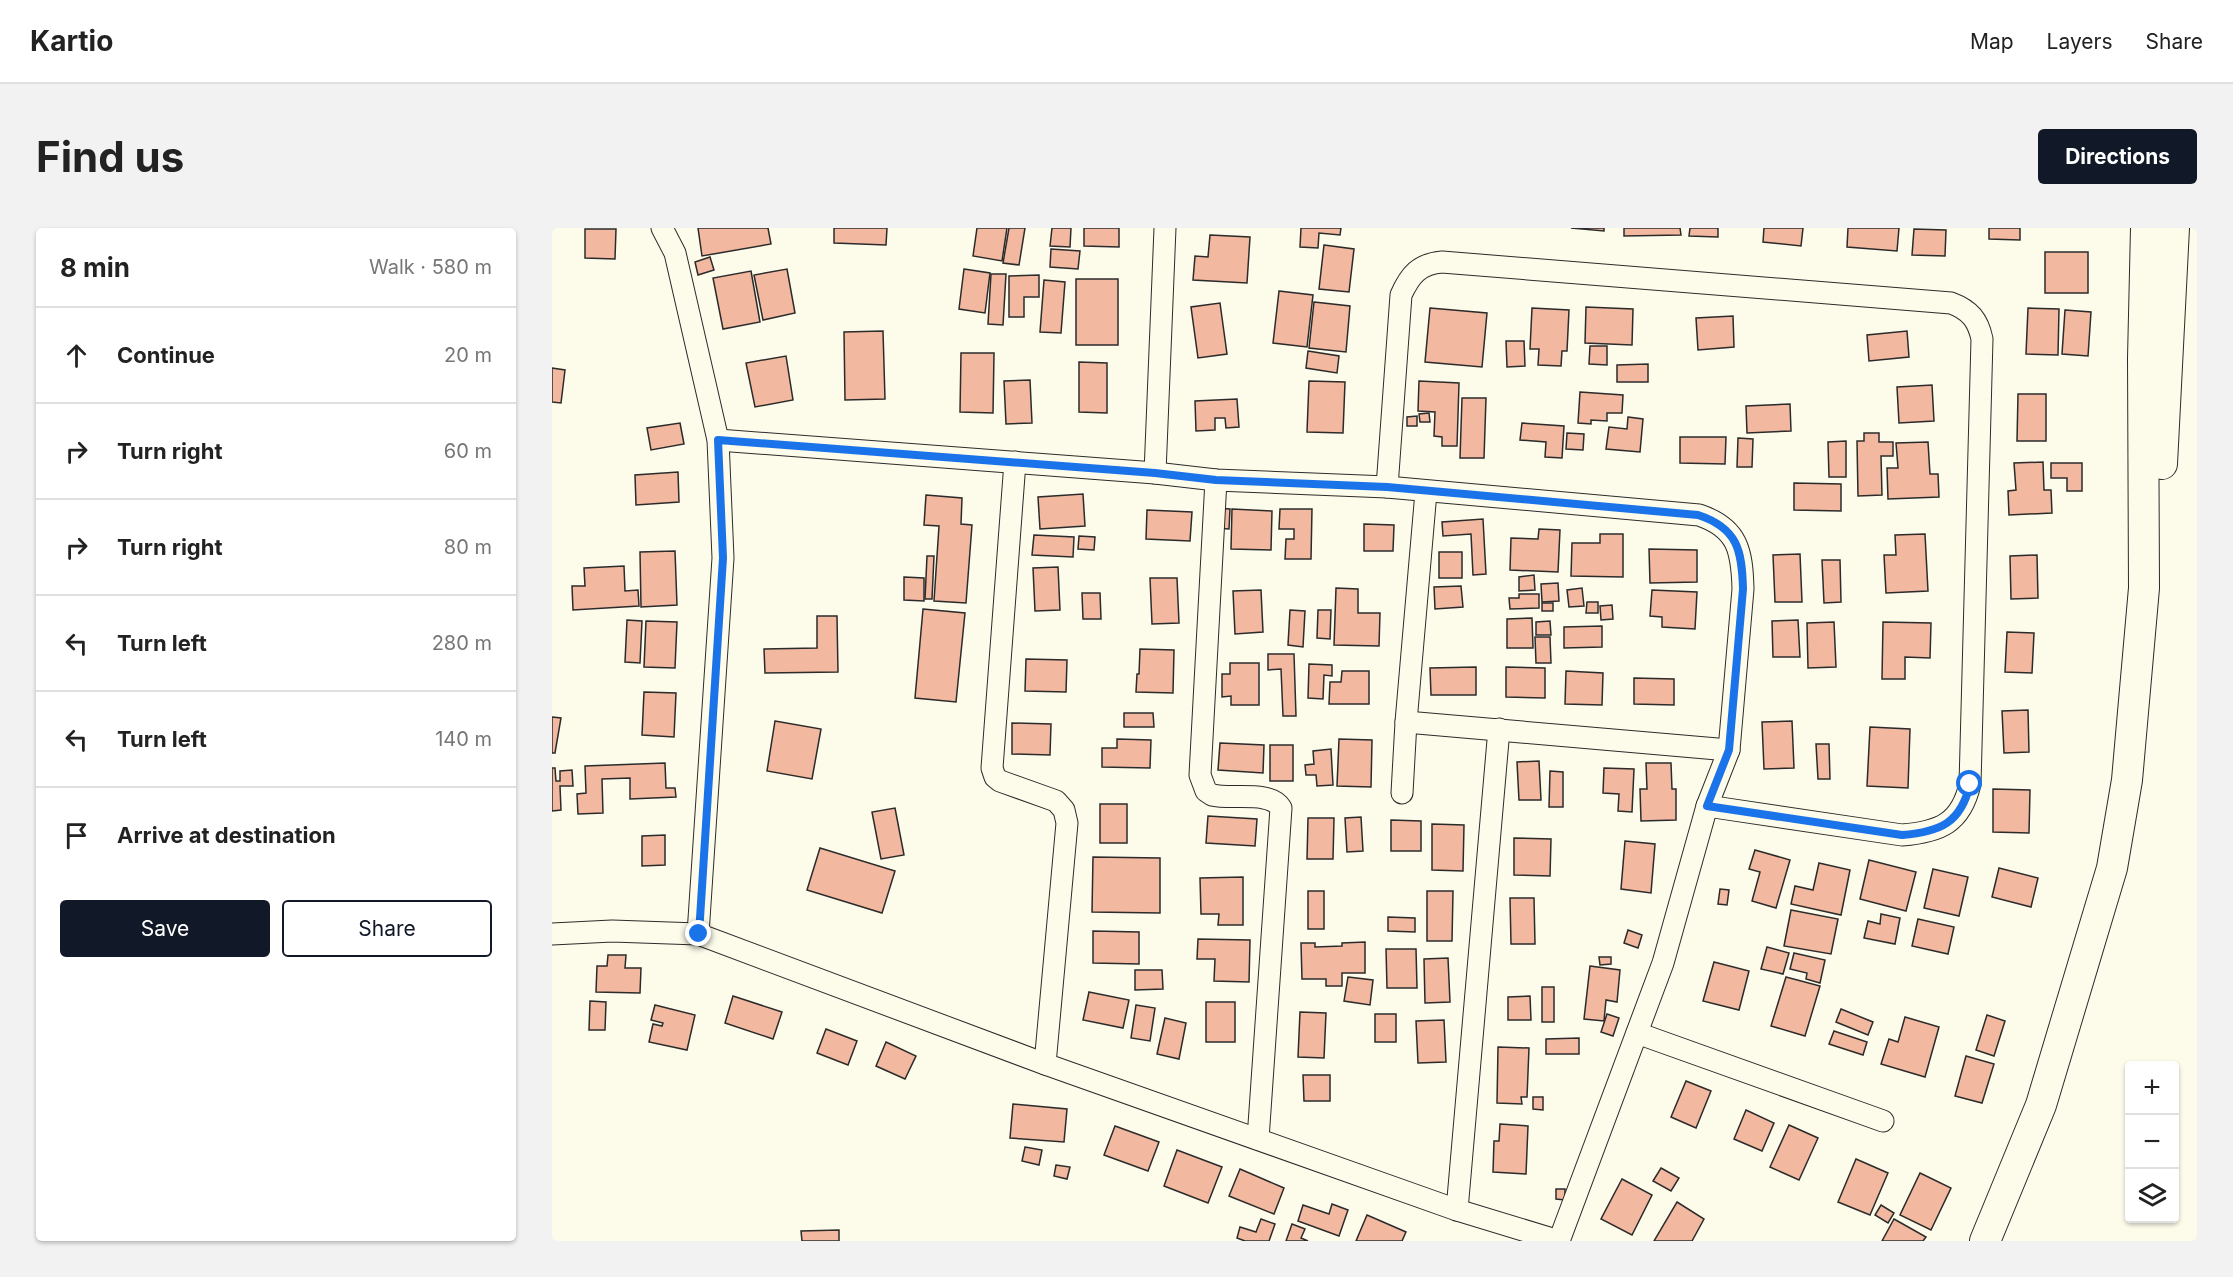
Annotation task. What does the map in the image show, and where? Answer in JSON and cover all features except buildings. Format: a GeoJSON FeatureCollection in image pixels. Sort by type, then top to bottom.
{"type":"FeatureCollection","features":[{"type":"Feature","properties":{"kind":"street"},"geometry":{"type":"LineString","coordinates":[[662,228],[675,253],[718,440],[723,558],[699,934]]}},
{"type":"Feature","properties":{"kind":"street"},"geometry":{"type":"LineString","coordinates":[[1155,473],[1166,228]]}},
{"type":"Feature","properties":{"kind":"street"},"geometry":{"type":"LineString","coordinates":[[2144,588],[2158,545],[2174,228]]}},
{"type":"Feature","properties":{"kind":"street"},"geometry":{"type":"LineString","coordinates":[[1985,1241],[2041,1105],[2112,868],[2127,780],[2144,588],[2142,233]]}},
{"type":"Feature","properties":{"kind":"street"},"geometry":{"type":"LineString","coordinates":[[1387,487],[1401,295],[1407,280],[1416,270],[1429,263],[1951,303],[1964,308],[1975,318],[1982,339],[1970,784],[1959,813],[1944,826],[1923,833],[1902,835],[1707,806]]}},
{"type":"Feature","properties":{"kind":"street"},"geometry":{"type":"LineString","coordinates":[[552,934],[612,931],[699,934],[1045,1064],[1457,1210],[1559,1241],[1664,963],[1707,806],[1729,750],[1743,589],[1742,564],[1737,544],[1730,532],[1715,520],[1698,515],[1387,487],[1216,480],[1155,473],[718,440]]}},
{"type":"Feature","properties":{"kind":"street"},"geometry":{"type":"LineString","coordinates":[[1015,462],[992,768],[995,777],[1000,781],[1056,801],[1064,810],[1067,823],[1045,1064]]}},
{"type":"Feature","properties":{"kind":"street"},"geometry":{"type":"LineString","coordinates":[[1216,480],[1200,775],[1206,791],[1212,795],[1268,798],[1278,803],[1281,808],[1258,1139]]}},
{"type":"Feature","properties":{"kind":"street"},"geometry":{"type":"LineString","coordinates":[[1402,793],[1426,492]]}},
{"type":"Feature","properties":{"kind":"street"},"geometry":{"type":"LineString","coordinates":[[1406,722],[1729,750]]}},
{"type":"Feature","properties":{"kind":"street"},"geometry":{"type":"LineString","coordinates":[[1457,1210],[1499,729]]}},
{"type":"Feature","properties":{"kind":"street"},"geometry":{"type":"LineString","coordinates":[[1637,1033],[1883,1121]]}},
{"type":"Feature","properties":{"kind":"route"},"geometry":{"type":"LineString","coordinates":[[699,934],[723,558],[718,440],[1155,473],[1216,480],[1387,487],[1698,515],[1715,520],[1730,532],[1737,544],[1742,564],[1743,589],[1729,750],[1707,806],[1902,835],[1923,833],[1944,826],[1959,813],[1970,784]]}}]}
